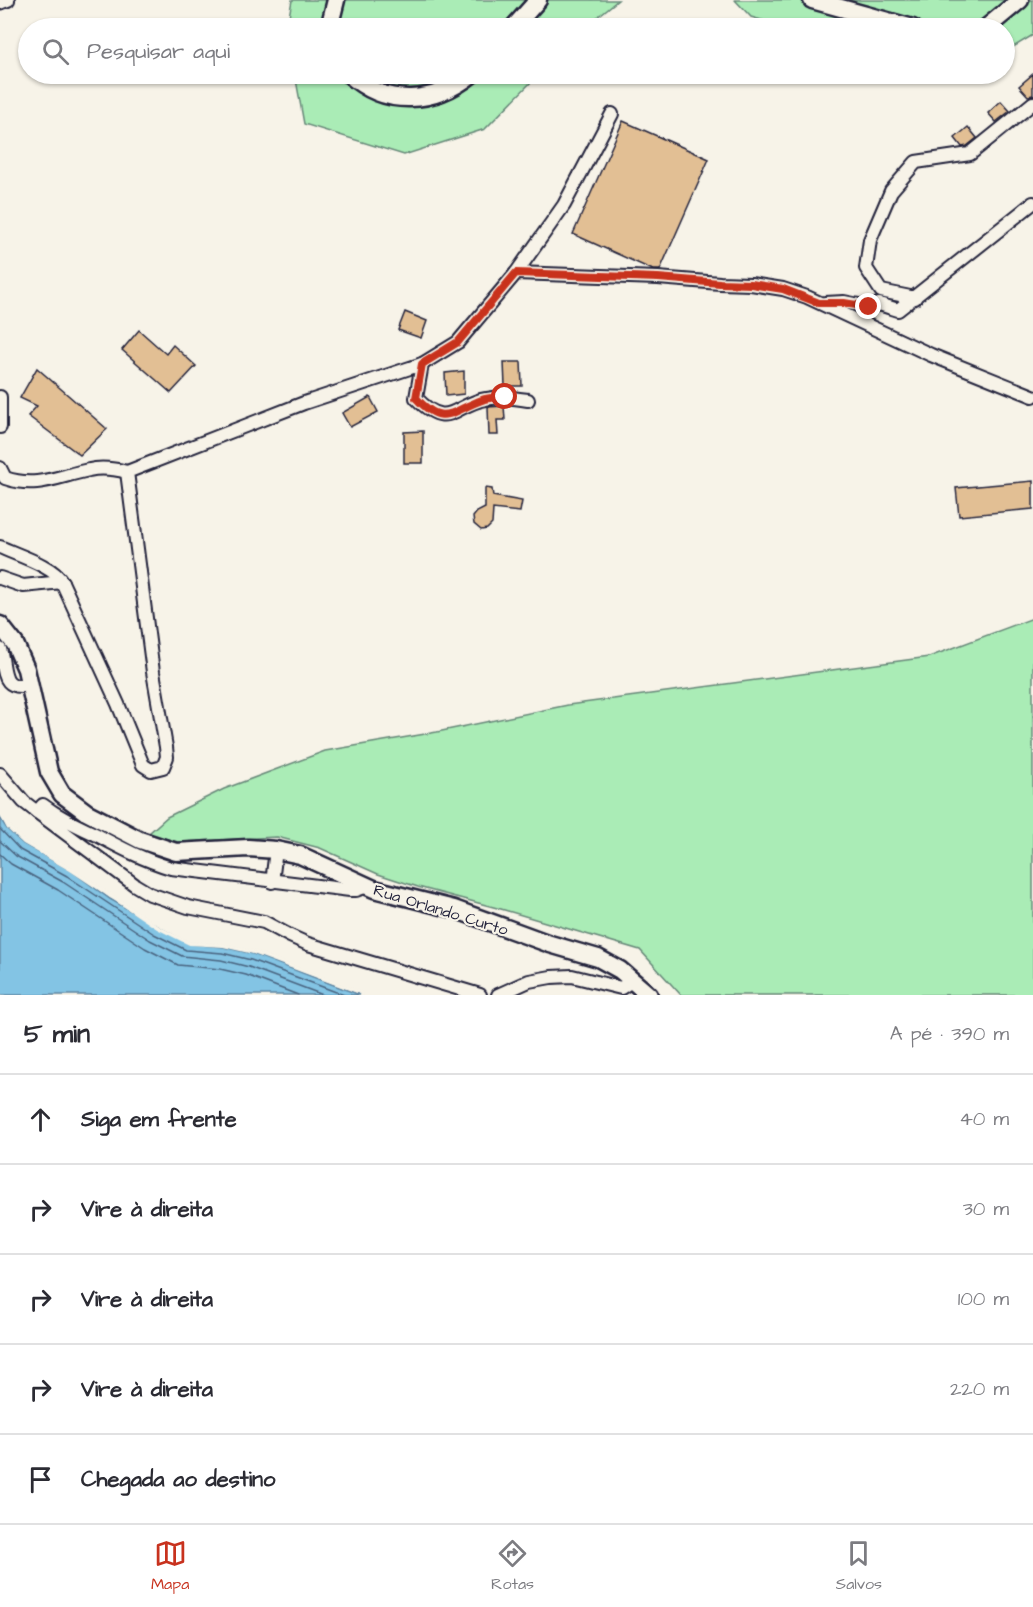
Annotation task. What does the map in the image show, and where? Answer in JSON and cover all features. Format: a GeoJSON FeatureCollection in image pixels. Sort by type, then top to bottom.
{"type":"FeatureCollection","features":[{"type":"Feature","properties":{"kind":"main road"},"geometry":{"type":"LineString","coordinates":[[332,18],[336,0]]}},
{"type":"Feature","properties":{"kind":"main road"},"geometry":{"type":"LineString","coordinates":[[522,18],[538,0]]}},
{"type":"Feature","properties":{"kind":"main road"},"geometry":{"type":"LineString","coordinates":[[812,0],[877,18]]}},
{"type":"Feature","properties":{"kind":"main road"},"geometry":{"type":"LineString","coordinates":[[998,18],[1020,0]]}},
{"type":"Feature","properties":{"kind":"main road"},"geometry":{"type":"LineString","coordinates":[[365,84],[393,98],[411,99],[444,91],[456,84]]}},
{"type":"Feature","properties":{"kind":"main road","name":"Rua Orlando Curto"},"geometry":{"type":"LineString","coordinates":[[0,625],[19,652],[30,685],[49,772],[58,789],[70,802],[140,840],[168,850],[184,853],[248,848],[276,850],[317,862],[381,891],[454,909],[550,944],[598,958],[614,965],[649,995]]}},
{"type":"Feature","properties":{"kind":"lane"},"geometry":{"type":"LineString","coordinates":[[0,3],[8,0]]}},
{"type":"Feature","properties":{"kind":"lane"},"geometry":{"type":"LineString","coordinates":[[915,298],[881,291],[866,268],[870,240],[891,191],[916,162],[970,154],[1033,103]]}},
{"type":"Feature","properties":{"kind":"lane"},"geometry":{"type":"LineString","coordinates":[[0,468],[5,478],[20,483],[44,482],[90,469],[113,469],[127,472],[304,403],[422,364],[458,342],[516,273],[564,205],[612,114]]}},
{"type":"Feature","properties":{"kind":"lane"},"geometry":{"type":"LineString","coordinates":[[819,303],[844,303],[869,307],[879,304],[898,310],[1033,202]]}},
{"type":"Feature","properties":{"kind":"lane"},"geometry":{"type":"LineString","coordinates":[[516,273],[658,278],[751,284],[783,289],[819,303],[931,355],[1033,396]]}},
{"type":"Feature","properties":{"kind":"lane"},"geometry":{"type":"LineString","coordinates":[[866,324],[869,307]]}},
{"type":"Feature","properties":{"kind":"lane"},"geometry":{"type":"LineString","coordinates":[[422,364],[416,398],[429,411],[450,415],[484,399],[505,397],[528,400]]}},
{"type":"Feature","properties":{"kind":"lane"},"geometry":{"type":"LineString","coordinates":[[0,397],[0,427]]}},
{"type":"Feature","properties":{"kind":"lane"},"geometry":{"type":"LineString","coordinates":[[0,547],[52,571],[59,577],[118,704],[143,765],[151,770],[160,769],[166,763],[167,757],[153,672],[127,472]]}},
{"type":"Feature","properties":{"kind":"lane"},"geometry":{"type":"LineString","coordinates":[[0,578],[23,586],[62,582]]}},
{"type":"Feature","properties":{"kind":"lane"},"geometry":{"type":"LineString","coordinates":[[0,649],[9,683],[16,687],[30,685]]}},
{"type":"Feature","properties":{"kind":"lane"},"geometry":{"type":"LineString","coordinates":[[0,774],[24,802],[37,812],[135,885],[165,900],[188,907],[264,922],[308,944],[480,995]]}},
{"type":"Feature","properties":{"kind":"lane"},"geometry":{"type":"LineString","coordinates":[[37,812],[44,805],[62,818],[122,849],[162,866],[198,873],[350,890],[363,889],[367,886]]}},
{"type":"Feature","properties":{"kind":"lane"},"geometry":{"type":"LineString","coordinates":[[272,882],[276,850]]}},
{"type":"Feature","properties":{"kind":"lane"},"geometry":{"type":"LineString","coordinates":[[498,995],[529,981],[551,977],[572,976],[616,987],[625,986],[633,980]]}},
{"type":"Feature","properties":{"kind":"green space"},"geometry":{"type":"Polygon","coordinates":[[[292,0],[618,0],[596,18],[289,18],[292,0]]]}},
{"type":"Feature","properties":{"kind":"green space"},"geometry":{"type":"Polygon","coordinates":[[[735,0],[1033,0],[1033,35],[1015,46],[1015,18],[751,17],[735,0]]]}},
{"type":"Feature","properties":{"kind":"green space"},"geometry":{"type":"Polygon","coordinates":[[[297,84],[529,84],[485,129],[404,155],[304,124],[297,84]]]}},
{"type":"Feature","properties":{"kind":"green space"},"geometry":{"type":"Polygon","coordinates":[[[1033,618],[1033,995],[681,995],[640,950],[418,887],[378,874],[320,848],[277,837],[178,842],[148,834],[167,817],[224,789],[325,751],[437,732],[568,705],[929,657],[1033,618]]]}},
{"type":"Feature","properties":{"kind":"water"},"geometry":{"type":"Polygon","coordinates":[[[0,818],[7,829],[23,844],[70,870],[110,899],[189,944],[223,947],[253,954],[360,995],[0,995],[0,818]]]}},
{"type":"Feature","properties":{"kind":"pier"},"geometry":{"type":"Polygon","coordinates":[[[0,815],[25,842],[71,868],[159,926],[189,942],[223,944],[254,951],[361,992],[363,995],[253,954],[223,947],[189,945],[157,929],[70,871],[23,844],[7,829],[0,815]]]}},
{"type":"Feature","properties":{"kind":"building"},"geometry":{"type":"Polygon","coordinates":[[[1033,74],[1033,95],[1028,96],[1019,86],[1033,74]]]}},
{"type":"Feature","properties":{"kind":"building"},"geometry":{"type":"Polygon","coordinates":[[[1001,101],[1010,111],[996,122],[988,113],[1001,101]]]}},
{"type":"Feature","properties":{"kind":"building"},"geometry":{"type":"Polygon","coordinates":[[[623,121],[709,159],[660,270],[653,270],[573,234],[623,121]]]}},
{"type":"Feature","properties":{"kind":"building"},"geometry":{"type":"Polygon","coordinates":[[[968,127],[977,138],[962,147],[955,138],[968,127]]]}},
{"type":"Feature","properties":{"kind":"building"},"geometry":{"type":"Polygon","coordinates":[[[405,312],[427,321],[421,338],[398,330],[405,312]]]}},
{"type":"Feature","properties":{"kind":"building"},"geometry":{"type":"Polygon","coordinates":[[[139,330],[166,354],[173,345],[196,366],[171,393],[122,350],[139,330]]]}},
{"type":"Feature","properties":{"kind":"building"},"geometry":{"type":"Polygon","coordinates":[[[504,362],[521,362],[522,386],[505,386],[504,362]]]}},
{"type":"Feature","properties":{"kind":"building"},"geometry":{"type":"Polygon","coordinates":[[[37,368],[107,429],[80,455],[28,416],[37,406],[20,398],[37,368]]]}},
{"type":"Feature","properties":{"kind":"building"},"geometry":{"type":"Polygon","coordinates":[[[464,371],[464,394],[446,396],[445,373],[464,371]]]}},
{"type":"Feature","properties":{"kind":"building"},"geometry":{"type":"Polygon","coordinates":[[[370,397],[378,412],[350,427],[342,413],[370,397]]]}},
{"type":"Feature","properties":{"kind":"building"},"geometry":{"type":"Polygon","coordinates":[[[504,406],[505,420],[497,420],[498,435],[489,435],[488,407],[504,406]]]}},
{"type":"Feature","properties":{"kind":"building"},"geometry":{"type":"Polygon","coordinates":[[[423,431],[423,463],[404,463],[404,432],[423,431]]]}},
{"type":"Feature","properties":{"kind":"building"},"geometry":{"type":"Polygon","coordinates":[[[1033,481],[1033,509],[959,516],[956,488],[1033,481]]]}},
{"type":"Feature","properties":{"kind":"building"},"geometry":{"type":"Polygon","coordinates":[[[485,488],[492,489],[493,496],[522,501],[520,512],[493,509],[492,524],[487,529],[481,530],[474,524],[473,517],[485,508],[485,488]]]}},
{"type":"Feature","properties":{"kind":"route"},"geometry":{"type":"LineString","coordinates":[[505,397],[484,399],[450,415],[429,411],[416,398],[422,364],[458,342],[516,273],[751,284],[783,289],[819,303],[844,303],[869,307]]}}]}
